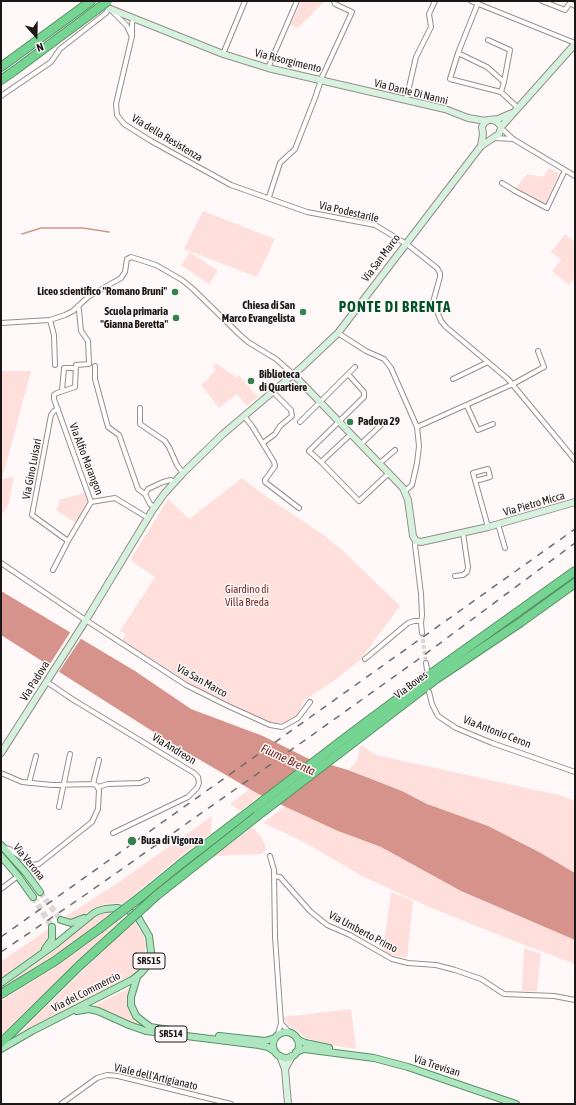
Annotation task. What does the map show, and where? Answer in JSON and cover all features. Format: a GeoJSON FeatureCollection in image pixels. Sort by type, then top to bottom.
{"type":"FeatureCollection","features":[{"type":"Feature","properties":{"kind":"highway"},"geometry":{"type":"LineString","coordinates":[[4,65],[91,1]]}},
{"type":"Feature","properties":{"kind":"highway"},"geometry":{"type":"LineString","coordinates":[[1,80],[109,6]]}},
{"type":"Feature","properties":{"kind":"highway","name":"Via Boves"},"geometry":{"type":"LineString","coordinates":[[265,810],[435,671],[575,571]]}},
{"type":"Feature","properties":{"kind":"highway","name":"Via Boves"},"geometry":{"type":"LineString","coordinates":[[1,994],[40,971],[73,948],[137,900],[182,863],[295,776],[521,622],[575,583]]}},
{"type":"Feature","properties":{"kind":"highway","name":"Via del Commercio"},"geometry":{"type":"LineString","coordinates":[[1,1043],[79,966],[157,894],[265,810]]}},
{"type":"Feature","properties":{"kind":"main road","name":"Via Risorgimento"},"geometry":{"type":"LineString","coordinates":[[109,6],[134,18],[223,54],[268,68],[349,87]]}},
{"type":"Feature","properties":{"kind":"main road"},"geometry":{"type":"LineString","coordinates":[[482,133],[486,138],[493,139],[500,134],[501,128],[515,110],[575,44]]}},
{"type":"Feature","properties":{"kind":"main road","name":"Via Dante Di Nanni"},"geometry":{"type":"LineString","coordinates":[[349,87],[445,109],[468,118],[489,121]]}},
{"type":"Feature","properties":{"kind":"main road"},"geometry":{"type":"LineString","coordinates":[[481,146],[482,127],[489,121],[501,118],[515,110]]}},
{"type":"Feature","properties":{"kind":"main road","name":"Via Dante Di Nanni"},"geometry":{"type":"LineString","coordinates":[[468,118],[482,133]]}},
{"type":"Feature","properties":{"kind":"main road"},"geometry":{"type":"LineString","coordinates":[[489,121],[496,121],[501,128]]}},
{"type":"Feature","properties":{"kind":"main road","name":"Via San Marco"},"geometry":{"type":"LineString","coordinates":[[86,620],[154,508],[174,483],[223,434],[294,375],[319,353],[338,333],[405,243],[481,146],[493,139]]}},
{"type":"Feature","properties":{"kind":"main road"},"geometry":{"type":"LineString","coordinates":[[294,375],[338,422],[380,463],[405,491],[408,500],[414,538]]}},
{"type":"Feature","properties":{"kind":"main road","name":"Via Pietro Micca"},"geometry":{"type":"LineString","coordinates":[[414,538],[422,542],[463,533],[575,502]]}},
{"type":"Feature","properties":{"kind":"main road","name":"Via Padova"},"geometry":{"type":"LineString","coordinates":[[1,753],[49,681],[86,620]]}},
{"type":"Feature","properties":{"kind":"main road","name":"Via Verona"},"geometry":{"type":"LineString","coordinates":[[3,846],[40,892]]}},
{"type":"Feature","properties":{"kind":"main road","name":"Via Verona"},"geometry":{"type":"LineString","coordinates":[[1,856],[33,897]]}},
{"type":"Feature","properties":{"kind":"main road","name":"Via del Commercio"},"geometry":{"type":"LineString","coordinates":[[1,983],[57,943],[94,913],[110,908],[125,909],[133,913],[143,925],[149,936],[151,952],[146,967],[137,977],[127,984],[1,1049]]}},
{"type":"Feature","properties":{"kind":"main road","name":"SR515"},"geometry":{"type":"LineString","coordinates":[[61,920],[71,923],[94,913]]}},
{"type":"Feature","properties":{"kind":"main road","name":"SR515"},"geometry":{"type":"LineString","coordinates":[[41,954],[52,939],[52,927]]}},
{"type":"Feature","properties":{"kind":"main road","name":"SR514"},"geometry":{"type":"LineString","coordinates":[[137,977],[131,997],[131,1005],[136,1016],[150,1027],[263,1041],[268,1040],[282,1032],[289,1032]]}},
{"type":"Feature","properties":{"kind":"main road","name":"SR514"},"geometry":{"type":"LineString","coordinates":[[72,1012],[94,1010],[146,1031],[259,1045],[268,1047],[280,1056]]}},
{"type":"Feature","properties":{"kind":"main road"},"geometry":{"type":"LineString","coordinates":[[285,1069],[298,1046],[297,1039],[289,1032]]}},
{"type":"Feature","properties":{"kind":"main road"},"geometry":{"type":"LineString","coordinates":[[274,1051],[273,1044],[276,1036]]}},
{"type":"Feature","properties":{"kind":"main road","name":"Via Trevisan"},"geometry":{"type":"LineString","coordinates":[[297,1039],[304,1043],[350,1054]]}},
{"type":"Feature","properties":{"kind":"main road","name":"Via Trevisan"},"geometry":{"type":"LineString","coordinates":[[294,1054],[304,1050],[312,1050],[374,1058],[408,1067],[516,1104]]}},
{"type":"Feature","properties":{"kind":"main road"},"geometry":{"type":"LineString","coordinates":[[280,1056],[286,1058],[294,1054]]}},
{"type":"Feature","properties":{"kind":"main road"},"geometry":{"type":"LineString","coordinates":[[280,1056],[285,1069],[288,1104]]}},
{"type":"Feature","properties":{"kind":"street"},"geometry":{"type":"LineString","coordinates":[[223,54],[245,1]]}},
{"type":"Feature","properties":{"kind":"street"},"geometry":{"type":"LineString","coordinates":[[268,68],[297,1]]}},
{"type":"Feature","properties":{"kind":"street"},"geometry":{"type":"LineString","coordinates":[[269,197],[280,163],[295,149],[315,98],[320,80],[352,12],[335,4],[334,1]]}},
{"type":"Feature","properties":{"kind":"street"},"geometry":{"type":"LineString","coordinates":[[406,100],[416,57],[431,27],[429,14],[435,1]]}},
{"type":"Feature","properties":{"kind":"street"},"geometry":{"type":"LineString","coordinates":[[471,1],[575,44]]}},
{"type":"Feature","properties":{"kind":"street"},"geometry":{"type":"LineString","coordinates":[[542,1],[564,10],[570,3],[575,6]]}},
{"type":"Feature","properties":{"kind":"street"},"geometry":{"type":"LineString","coordinates":[[478,3],[458,54],[450,80],[501,92],[515,110]]}},
{"type":"Feature","properties":{"kind":"street"},"geometry":{"type":"LineString","coordinates":[[1,96],[51,62],[60,49],[106,13],[109,6],[127,26],[132,36]]}},
{"type":"Feature","properties":{"kind":"street","name":"Via della Resistenza"},"geometry":{"type":"LineString","coordinates":[[134,18],[132,23],[132,36],[116,104],[117,115],[124,124],[151,141],[219,179],[231,185],[269,197]]}},
{"type":"Feature","properties":{"kind":"street"},"geometry":{"type":"LineString","coordinates":[[488,40],[510,50],[501,92]]}},
{"type":"Feature","properties":{"kind":"street"},"geometry":{"type":"LineString","coordinates":[[458,54],[487,67],[504,82]]}},
{"type":"Feature","properties":{"kind":"street"},"geometry":{"type":"LineString","coordinates":[[501,128],[513,138],[575,176]]}},
{"type":"Feature","properties":{"kind":"street"},"geometry":{"type":"LineString","coordinates":[[493,139],[513,138]]}},
{"type":"Feature","properties":{"kind":"street"},"geometry":{"type":"LineString","coordinates":[[502,183],[548,208],[565,170]]}},
{"type":"Feature","properties":{"kind":"street","name":"Via Podestarile"},"geometry":{"type":"LineString","coordinates":[[269,197],[285,205],[307,212],[375,225],[423,256],[437,268],[440,273],[433,302],[441,321],[446,327],[488,362]]}},
{"type":"Feature","properties":{"kind":"street"},"geometry":{"type":"LineString","coordinates":[[1,323],[50,320],[65,315],[88,297],[121,278],[126,272],[127,259],[131,257],[156,265],[182,280],[239,334],[253,345],[276,359],[294,375]]}},
{"type":"Feature","properties":{"kind":"street","name":"Via Alfio Marangon"},"geometry":{"type":"LineString","coordinates":[[78,306],[80,331],[88,341],[89,364],[76,365],[75,368],[64,368],[62,391],[54,395],[58,409],[91,502],[114,498],[148,518]]}},
{"type":"Feature","properties":{"kind":"street"},"geometry":{"type":"LineString","coordinates":[[50,320],[54,336],[55,365]]}},
{"type":"Feature","properties":{"kind":"street"},"geometry":{"type":"LineString","coordinates":[[338,333],[384,359],[391,368],[417,427],[419,446],[417,463],[412,485],[405,491]]}},
{"type":"Feature","properties":{"kind":"street"},"geometry":{"type":"LineString","coordinates":[[417,427],[467,406],[544,367],[538,351]]}},
{"type":"Feature","properties":{"kind":"street"},"geometry":{"type":"LineString","coordinates":[[453,380],[488,362],[513,384],[575,460]]}},
{"type":"Feature","properties":{"kind":"street"},"geometry":{"type":"LineString","coordinates":[[95,366],[95,379],[108,427],[119,435],[138,489],[145,494],[150,504],[154,508]]}},
{"type":"Feature","properties":{"kind":"street"},"geometry":{"type":"LineString","coordinates":[[300,422],[355,367]]}},
{"type":"Feature","properties":{"kind":"street"},"geometry":{"type":"LineString","coordinates":[[62,391],[75,387],[75,368]]}},
{"type":"Feature","properties":{"kind":"street"},"geometry":{"type":"LineString","coordinates":[[348,374],[365,395],[309,451],[359,501],[389,473]]}},
{"type":"Feature","properties":{"kind":"street"},"geometry":{"type":"LineString","coordinates":[[263,443],[275,434],[280,426],[292,416],[291,410],[273,392]]}},
{"type":"Feature","properties":{"kind":"street"},"geometry":{"type":"LineString","coordinates":[[467,406],[478,430],[493,424]]}},
{"type":"Feature","properties":{"kind":"street"},"geometry":{"type":"LineString","coordinates":[[140,408],[140,424],[165,441],[177,465],[183,473]]}},
{"type":"Feature","properties":{"kind":"street","name":"Via Gino Luisari"},"geometry":{"type":"LineString","coordinates":[[58,409],[51,415],[32,515],[68,541]]}},
{"type":"Feature","properties":{"kind":"street"},"geometry":{"type":"LineString","coordinates":[[244,416],[263,443],[274,464],[265,482],[298,508]]}},
{"type":"Feature","properties":{"kind":"street"},"geometry":{"type":"LineString","coordinates":[[361,444],[384,422]]}},
{"type":"Feature","properties":{"kind":"street"},"geometry":{"type":"LineString","coordinates":[[321,462],[351,434]]}},
{"type":"Feature","properties":{"kind":"street"},"geometry":{"type":"LineString","coordinates":[[380,463],[395,450]]}},
{"type":"Feature","properties":{"kind":"street"},"geometry":{"type":"LineString","coordinates":[[145,494],[148,489],[163,482],[171,480],[174,483]]}},
{"type":"Feature","properties":{"kind":"street"},"geometry":{"type":"LineString","coordinates":[[475,482],[488,527]]}},
{"type":"Feature","properties":{"kind":"street"},"geometry":{"type":"LineString","coordinates":[[53,570],[91,502]]}},
{"type":"Feature","properties":{"kind":"street","name":"Via Pietro Micca"},"geometry":{"type":"LineString","coordinates":[[498,524],[505,548]]}},
{"type":"Feature","properties":{"kind":"street"},"geometry":{"type":"LineString","coordinates":[[455,576],[464,575],[467,572],[468,567],[463,533]]}},
{"type":"Feature","properties":{"kind":"street"},"geometry":{"type":"LineString","coordinates":[[414,538],[422,609],[422,633]]}},
{"type":"Feature","properties":{"kind":"street","name":"Via San Marco"},"geometry":{"type":"LineString","coordinates":[[1,563],[86,620],[201,693],[270,725],[278,727],[286,726],[298,718],[310,702]]}},
{"type":"Feature","properties":{"kind":"street"},"geometry":{"type":"LineString","coordinates":[[365,659],[408,623],[421,621]]}},
{"type":"Feature","properties":{"kind":"street"},"geometry":{"type":"LineString","coordinates":[[426,663],[427,670]]}},
{"type":"Feature","properties":{"kind":"street","name":"Via Andreon"},"geometry":{"type":"LineString","coordinates":[[49,681],[72,699],[194,773],[198,777],[199,783],[197,788],[188,797],[113,833]]}},
{"type":"Feature","properties":{"kind":"street","name":"Via Antonio Ceron"},"geometry":{"type":"LineString","coordinates":[[429,692],[432,704],[438,716],[456,728],[575,772]]}},
{"type":"Feature","properties":{"kind":"street"},"geometry":{"type":"LineString","coordinates":[[59,807],[70,754]]}},
{"type":"Feature","properties":{"kind":"street"},"geometry":{"type":"LineString","coordinates":[[28,783],[36,756]]}},
{"type":"Feature","properties":{"kind":"street"},"geometry":{"type":"LineString","coordinates":[[93,784],[99,760]]}},
{"type":"Feature","properties":{"kind":"street"},"geometry":{"type":"LineString","coordinates":[[1,773],[14,780],[28,783],[63,785],[93,784],[98,787],[108,784],[140,783],[147,780]]}},
{"type":"Feature","properties":{"kind":"street"},"geometry":{"type":"LineString","coordinates":[[3,846],[33,865],[38,864],[92,822],[97,814],[99,806],[98,787]]}},
{"type":"Feature","properties":{"kind":"street"},"geometry":{"type":"LineString","coordinates":[[270,856],[274,866],[275,936],[281,1023],[276,1036]]}},
{"type":"Feature","properties":{"kind":"street","name":"Via Verona"},"geometry":{"type":"LineString","coordinates":[[1,889],[18,876]]}},
{"type":"Feature","properties":{"kind":"street","name":"Via Umberto Primo"},"geometry":{"type":"LineString","coordinates":[[274,876],[280,877],[310,911],[327,925],[350,935],[392,959],[408,963],[436,964],[481,979],[504,994],[547,995],[575,1000]]}},
{"type":"Feature","properties":{"kind":"street"},"geometry":{"type":"LineString","coordinates":[[281,1023],[289,1032]]}},
{"type":"Feature","properties":{"kind":"street","name":"Viale dell'Artigianato"},"geometry":{"type":"LineString","coordinates":[[61,1104],[97,1078],[107,1075],[118,1076],[220,1103],[231,1104]]}},
{"type":"Feature","properties":{"kind":"green space"},"geometry":{"type":"Polygon","coordinates":[[[302,1],[325,1],[298,28],[290,25],[302,1]]]}},
{"type":"Feature","properties":{"kind":"green space"},"geometry":{"type":"Polygon","coordinates":[[[548,168],[559,173],[546,204],[516,188],[527,174],[544,177],[548,168]]]}},
{"type":"Feature","properties":{"kind":"green space"},"geometry":{"type":"Polygon","coordinates":[[[203,211],[275,239],[257,277],[184,249],[203,211]]]}},
{"type":"Feature","properties":{"kind":"green space"},"geometry":{"type":"Polygon","coordinates":[[[565,234],[575,242],[575,278],[569,285],[552,271],[561,260],[551,252],[565,234]]]}},
{"type":"Feature","properties":{"kind":"green space"},"geometry":{"type":"Polygon","coordinates":[[[190,252],[218,271],[209,284],[181,265],[190,252]]]}},
{"type":"Feature","properties":{"kind":"green space"},"geometry":{"type":"Polygon","coordinates":[[[215,363],[236,377],[239,375],[258,397],[247,406],[237,394],[219,408],[201,385],[216,369],[213,366],[215,363]]]}},
{"type":"Feature","properties":{"kind":"green space"},"geometry":{"type":"Polygon","coordinates":[[[1,371],[31,371],[2,479],[14,477],[8,506],[3,513],[1,512],[1,371]]]}},
{"type":"Feature","properties":{"kind":"green space","name":"Giardino di Villa Breda"},"geometry":{"type":"Polygon","coordinates":[[[242,478],[267,497],[325,536],[343,551],[400,606],[360,660],[335,680],[303,701],[300,711],[294,718],[283,723],[273,723],[263,720],[200,690],[123,641],[122,639],[126,634],[120,631],[155,577],[130,560],[168,499],[189,519],[242,478]]]}},
{"type":"Feature","properties":{"kind":"green space"},"geometry":{"type":"Polygon","coordinates":[[[84,493],[88,502],[76,523],[56,510],[59,505],[59,500],[84,493]]]}},
{"type":"Feature","properties":{"kind":"green space"},"geometry":{"type":"Polygon","coordinates":[[[361,745],[376,755],[563,796],[575,801],[575,873],[516,840],[471,820],[427,804],[402,791],[348,770],[357,761],[361,745]]]}},
{"type":"Feature","properties":{"kind":"green space"},"geometry":{"type":"Polygon","coordinates":[[[250,789],[260,796],[240,811],[230,804],[250,789]]]}},
{"type":"Feature","properties":{"kind":"green space"},"geometry":{"type":"Polygon","coordinates":[[[285,806],[338,831],[381,847],[461,891],[575,940],[575,964],[429,907],[364,877],[300,840],[263,823],[285,806]]]}},
{"type":"Feature","properties":{"kind":"green space"},"geometry":{"type":"Polygon","coordinates":[[[212,816],[211,833],[124,903],[105,904],[94,908],[77,918],[70,919],[65,917],[119,882],[212,816]]]}},
{"type":"Feature","properties":{"kind":"green space"},"geometry":{"type":"Polygon","coordinates":[[[252,827],[260,835],[265,844],[266,850],[262,854],[214,856],[252,827]]]}},
{"type":"Feature","properties":{"kind":"green space"},"geometry":{"type":"Polygon","coordinates":[[[391,892],[413,901],[407,958],[391,955],[383,951],[391,892]]]}},
{"type":"Feature","properties":{"kind":"green space"},"geometry":{"type":"Polygon","coordinates":[[[104,913],[113,913],[69,946],[1,989],[49,954],[92,918],[104,913]]]}},
{"type":"Feature","properties":{"kind":"green space"},"geometry":{"type":"Polygon","coordinates":[[[123,917],[1,1036],[1,1001],[51,970],[123,917]]]}},
{"type":"Feature","properties":{"kind":"green space"},"geometry":{"type":"Polygon","coordinates":[[[134,921],[143,934],[146,946],[144,958],[137,972],[130,978],[23,1031],[29,1023],[134,921]]]}},
{"type":"Feature","properties":{"kind":"green space"},"geometry":{"type":"Polygon","coordinates":[[[50,928],[49,938],[44,947],[1,978],[1,961],[50,928]]]}},
{"type":"Feature","properties":{"kind":"green space"},"geometry":{"type":"Polygon","coordinates":[[[524,948],[541,954],[537,991],[522,991],[524,948]]]}},
{"type":"Feature","properties":{"kind":"green space"},"geometry":{"type":"Polygon","coordinates":[[[129,988],[128,1001],[131,1014],[137,1022],[144,1027],[139,1027],[103,1010],[92,1007],[129,988]]]}},
{"type":"Feature","properties":{"kind":"green space"},"geometry":{"type":"Polygon","coordinates":[[[351,1009],[356,1049],[312,1042],[311,1039],[305,1038],[298,1031],[289,1026],[283,1017],[351,1009]]]}},
{"type":"Feature","properties":{"kind":"water","name":"Fiume Brenta"},"geometry":{"type":"Polygon","coordinates":[[[1,591],[135,671],[191,709],[263,736],[307,758],[348,770],[402,791],[427,804],[488,826],[539,852],[575,873],[575,940],[461,891],[381,847],[338,831],[260,795],[171,743],[1,635],[1,591]]]}},
{"type":"Feature","properties":{"kind":"pier"},"geometry":{"type":"Polygon","coordinates":[[[71,631],[82,637],[58,673],[48,667],[71,631]]]}},
{"type":"Feature","properties":{"kind":"waterway"},"geometry":{"type":"LineString","coordinates":[[22,234],[41,228],[83,228],[109,232]]}},
{"type":"Feature","properties":{"kind":"tunnel"},"geometry":{"type":"LineString","coordinates":[[422,633],[426,663]]}},
{"type":"Feature","properties":{"kind":"tunnel"},"geometry":{"type":"LineString","coordinates":[[40,892],[61,920]]}},
{"type":"Feature","properties":{"kind":"tunnel"},"geometry":{"type":"LineString","coordinates":[[33,897],[52,927]]}},
{"type":"Feature","properties":{"kind":"railway"},"geometry":{"type":"LineString","coordinates":[[1,937],[575,529]]}},
{"type":"Feature","properties":{"kind":"railway"},"geometry":{"type":"LineString","coordinates":[[1,952],[85,895],[301,743],[416,661],[575,543]]}},
{"type":"Feature","properties":{"kind":"place","name":"Liceo scientifico \"Romano Bruni\""},"geometry":{"type":"Point","coordinates":[175,292]}},
{"type":"Feature","properties":{"kind":"place","name":"Chiesa di San Marco Evangelista"},"geometry":{"type":"Point","coordinates":[303,312]}},
{"type":"Feature","properties":{"kind":"place","name":"Scuola primaria \"Gianna Beretta\""},"geometry":{"type":"Point","coordinates":[176,318]}},
{"type":"Feature","properties":{"kind":"place","name":"Biblioteca di Quartiere"},"geometry":{"type":"Point","coordinates":[251,381]}},
{"type":"Feature","properties":{"kind":"place","name":"Padova 29"},"geometry":{"type":"Point","coordinates":[350,422]}},
{"type":"Feature","properties":{"kind":"place","name":"Busa di Vigonza"},"geometry":{"type":"Point","coordinates":[132,841]}},
{"type":"Feature","properties":{"kind":"district","name":"PONTE DI BRENTA"},"geometry":{"type":"Point","coordinates":[395,307]}}]}
